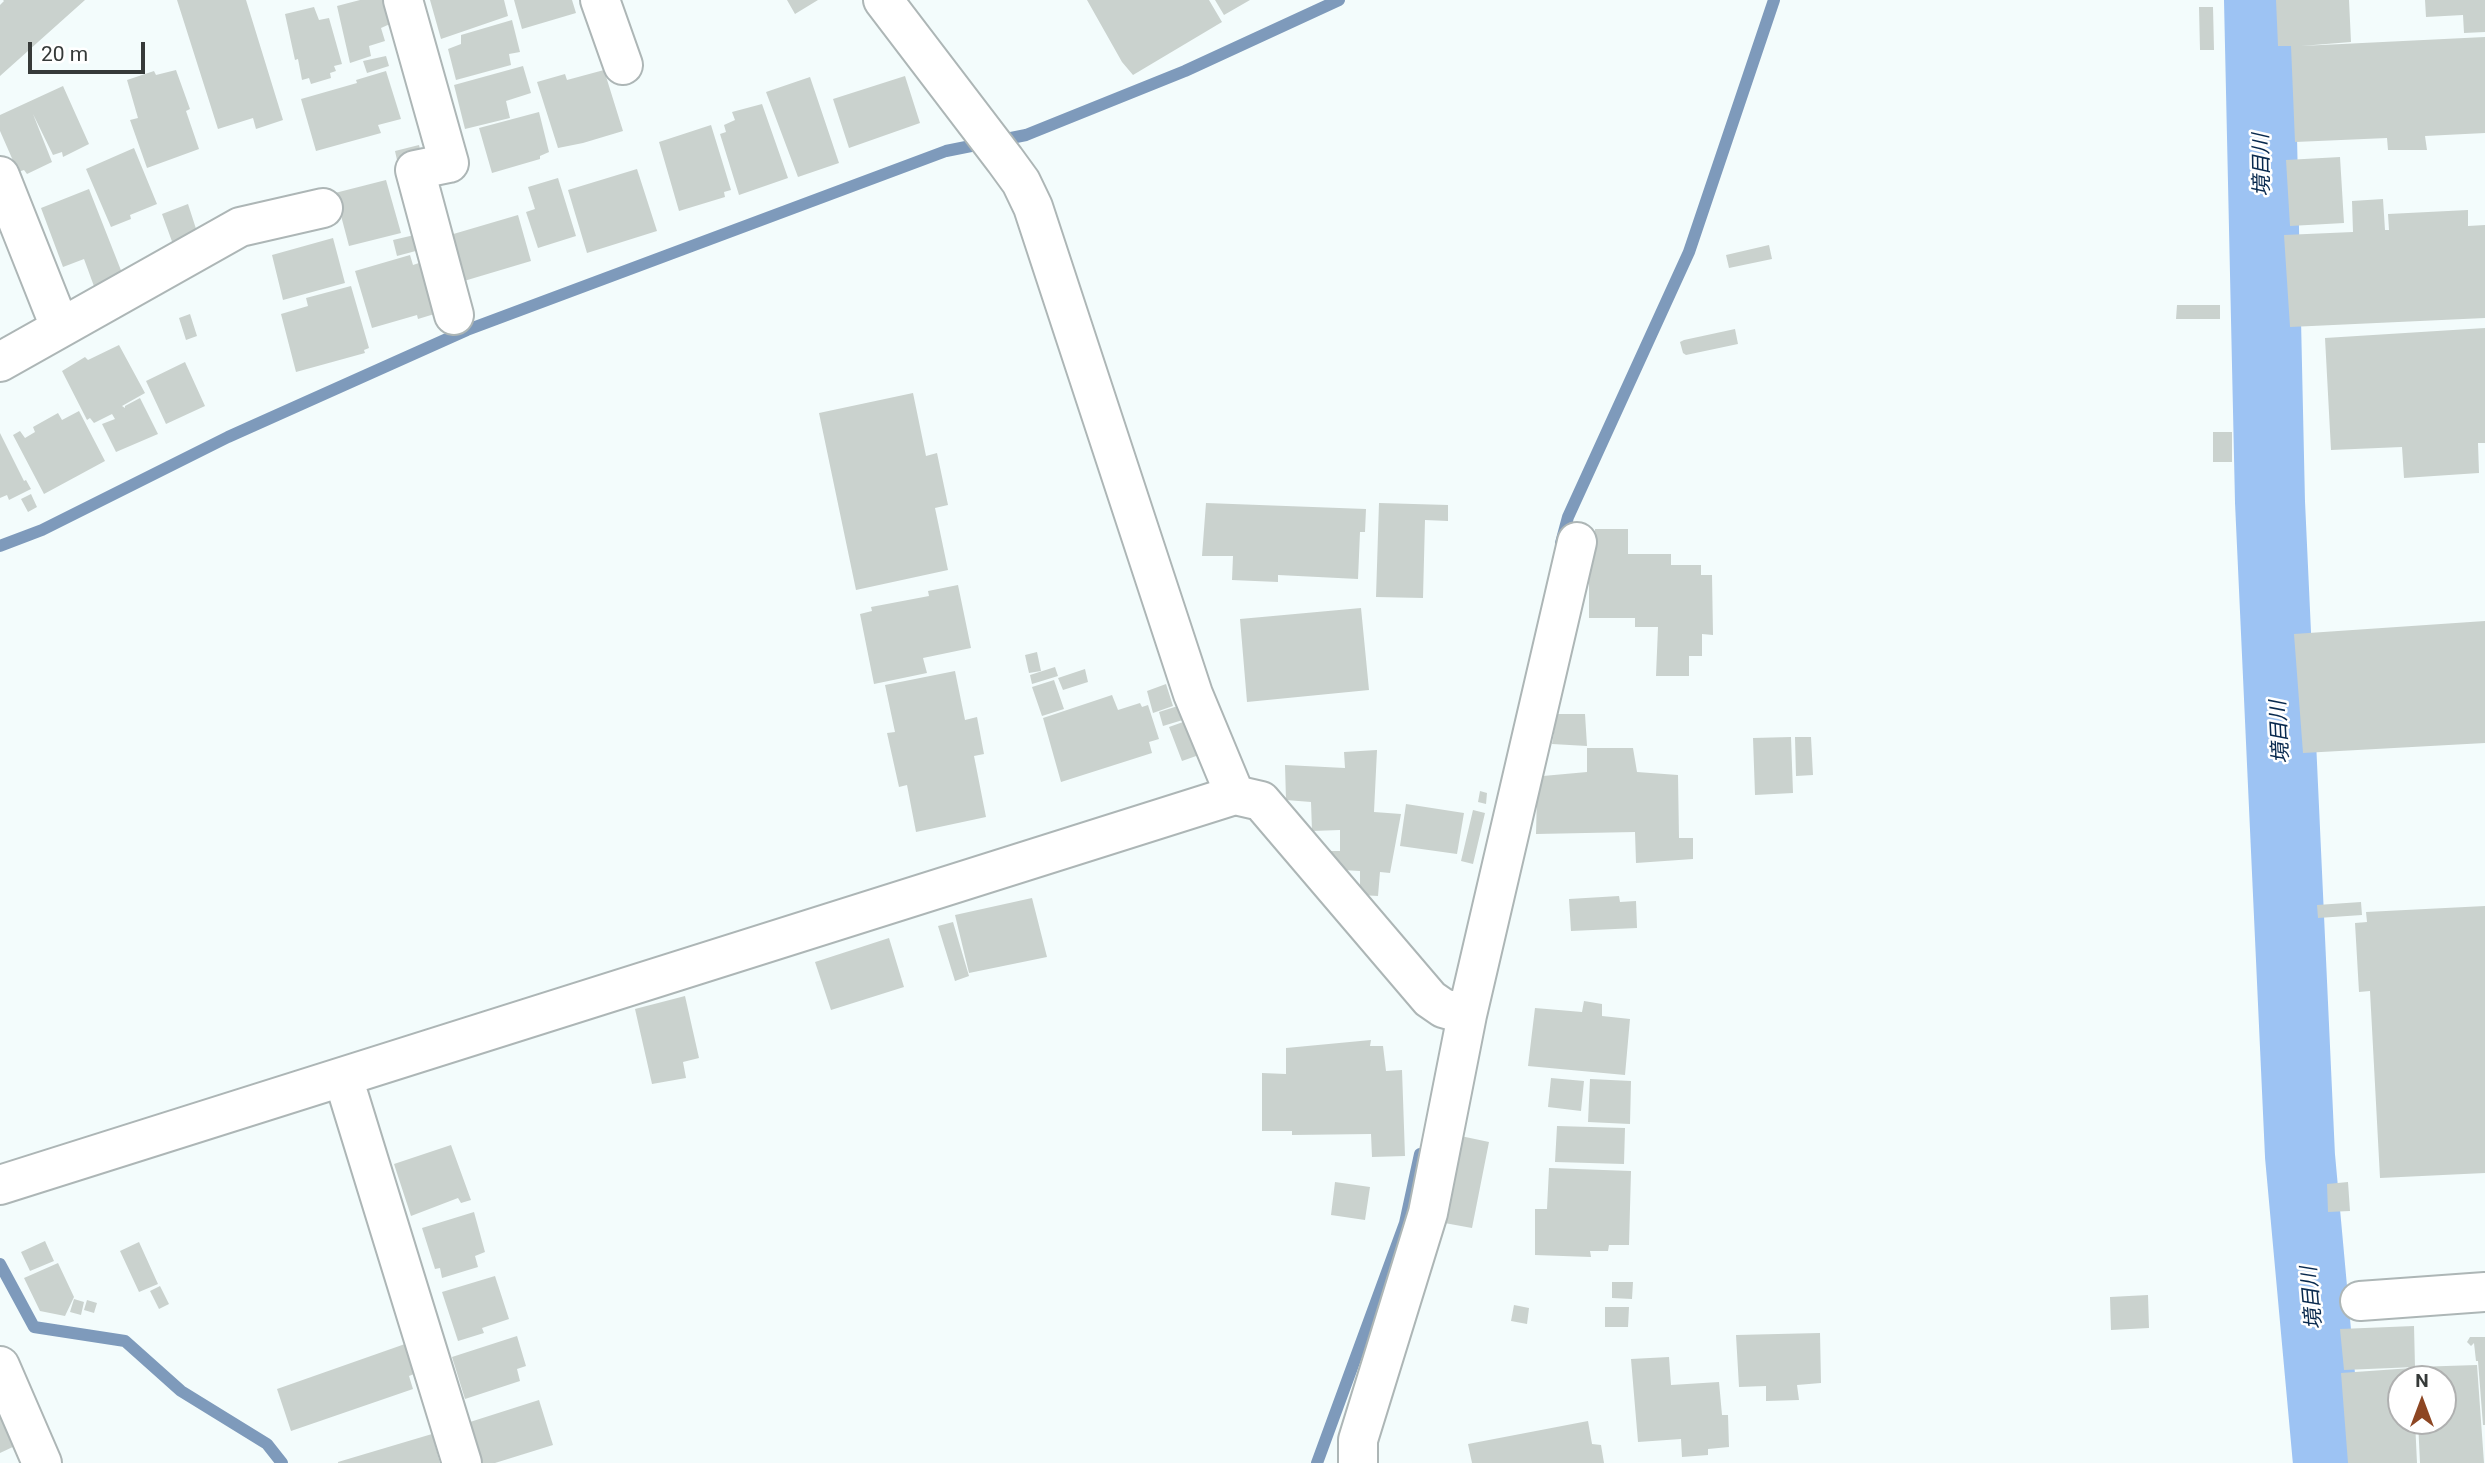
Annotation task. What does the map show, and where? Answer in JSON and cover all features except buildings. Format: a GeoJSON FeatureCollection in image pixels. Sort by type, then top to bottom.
{"type":"FeatureCollection","features":[{"type":"Feature","properties":{"kind":"street"},"geometry":{"type":"LineString","coordinates":[[403,0],[449,163],[415,170],[454,315]]}},
{"type":"Feature","properties":{"kind":"street"},"geometry":{"type":"LineString","coordinates":[[600,0],[623,65]]}},
{"type":"Feature","properties":{"kind":"street"},"geometry":{"type":"LineString","coordinates":[[883,0],[1021,182],[1033,207],[1193,694],[1235,795]]}},
{"type":"Feature","properties":{"kind":"street"},"geometry":{"type":"LineString","coordinates":[[0,176],[60,327]]}},
{"type":"Feature","properties":{"kind":"street"},"geometry":{"type":"LineString","coordinates":[[0,362],[240,227],[323,208]]}},
{"type":"Feature","properties":{"kind":"street"},"geometry":{"type":"LineString","coordinates":[[1358,1463],[1358,1440],[1428,1213],[1456,1012],[1577,542]]}},
{"type":"Feature","properties":{"kind":"street"},"geometry":{"type":"LineString","coordinates":[[0,1185],[1235,795],[1261,801],[1430,999],[1456,1012]]}},
{"type":"Feature","properties":{"kind":"street"},"geometry":{"type":"LineString","coordinates":[[343,1077],[462,1463]]}},
{"type":"Feature","properties":{"kind":"street"},"geometry":{"type":"LineString","coordinates":[[2360,1301],[2485,1292]]}},
{"type":"Feature","properties":{"kind":"street"},"geometry":{"type":"LineString","coordinates":[[0,1366],[42,1463]]}},
{"type":"Feature","properties":{"kind":"waterway"},"geometry":{"type":"LineString","coordinates":[[0,546],[42,530],[228,437],[467,330],[946,151],[1026,135],[1185,71],[1339,0]]}},
{"type":"Feature","properties":{"kind":"waterway"},"geometry":{"type":"LineString","coordinates":[[1561,543],[1568,517],[1689,252],[1774,0]]}},
{"type":"Feature","properties":{"kind":"waterway","name":"境目川"},"geometry":{"type":"LineString","coordinates":[[2259,0],[2270,502],[2300,1156],[2328,1463]]}},
{"type":"Feature","properties":{"kind":"waterway"},"geometry":{"type":"LineString","coordinates":[[1317,1463],[1405,1223],[1420,1154]]}},
{"type":"Feature","properties":{"kind":"waterway"},"geometry":{"type":"LineString","coordinates":[[0,1264],[34,1327],[125,1341],[181,1391],[267,1444],[282,1463]]}}]}
